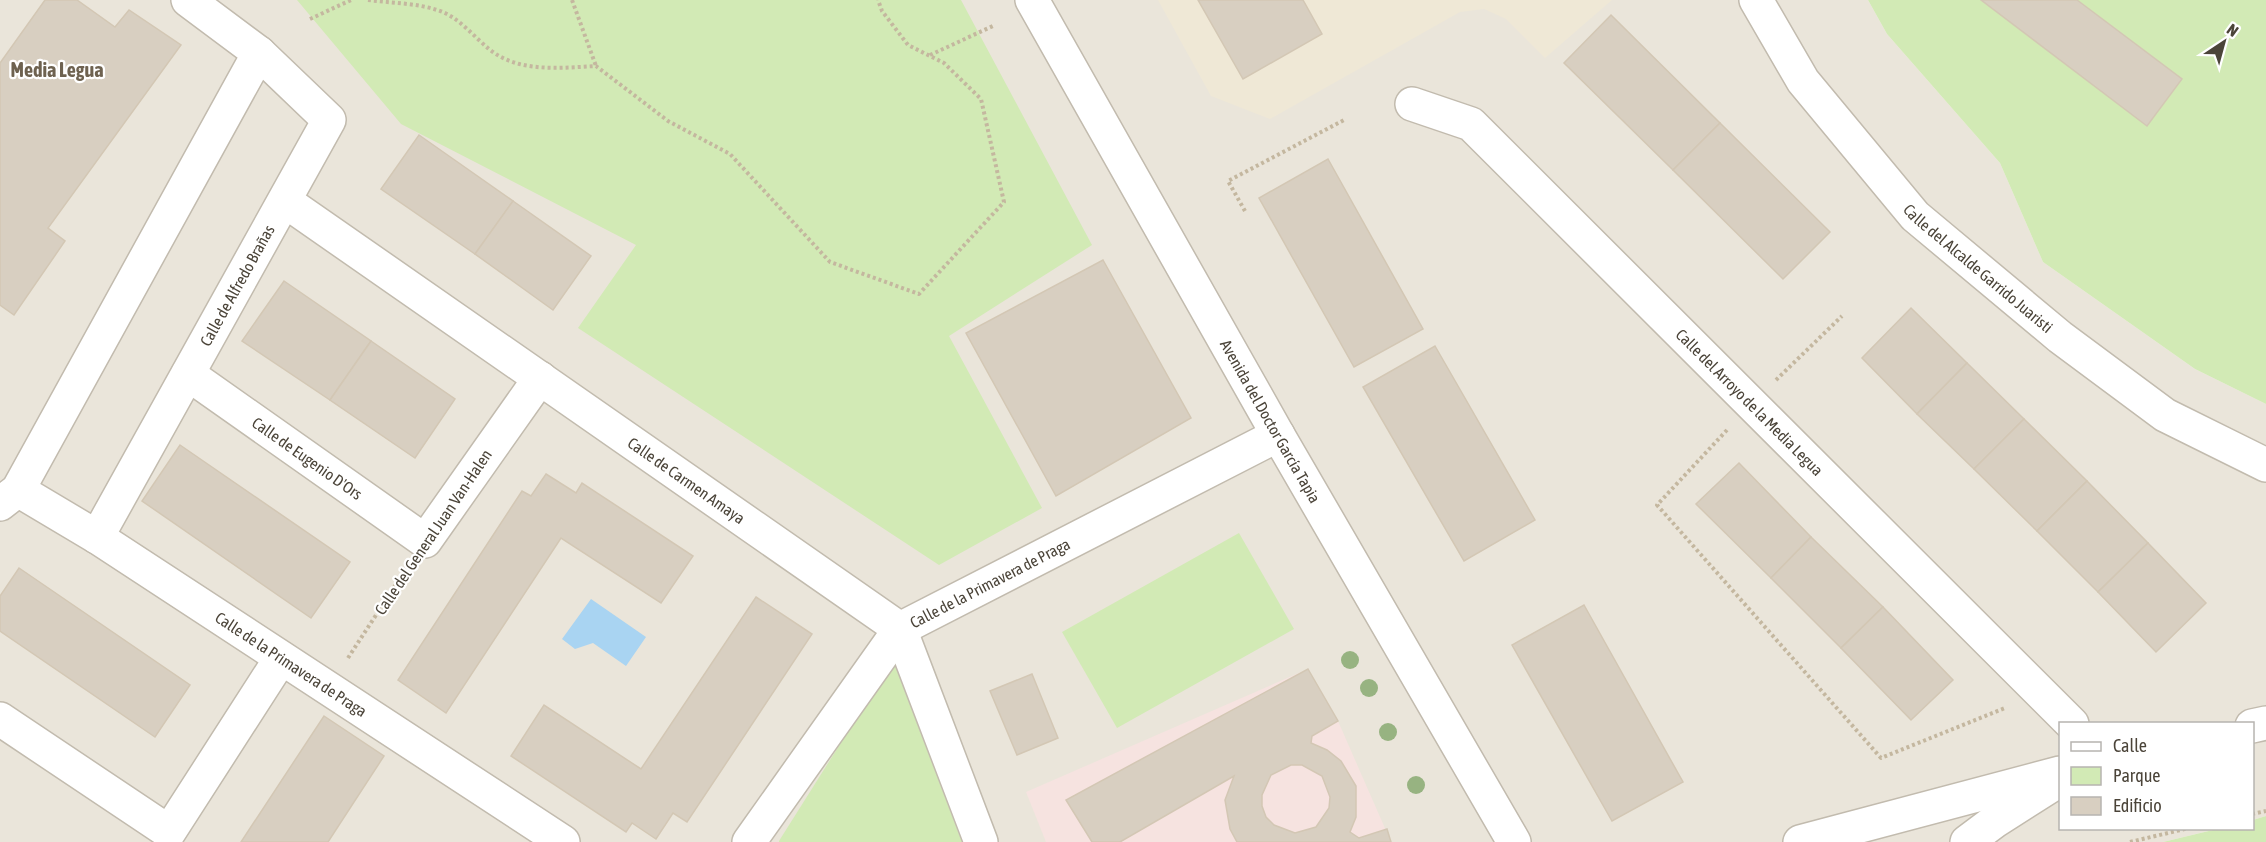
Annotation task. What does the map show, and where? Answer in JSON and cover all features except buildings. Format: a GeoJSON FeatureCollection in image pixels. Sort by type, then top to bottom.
{"type":"FeatureCollection","features":[{"type":"Feature","properties":{"kind":"street","name":"Calle de Alfredo Brañas"},"geometry":{"type":"LineString","coordinates":[[97,537],[329,120],[258,52],[188,0]]}},
{"type":"Feature","properties":{"kind":"street","name":"Avenida del Doctor García Tapia"},"geometry":{"type":"LineString","coordinates":[[1032,0],[1278,435],[1514,842]]}},
{"type":"Feature","properties":{"kind":"street","name":"Calle del Alcalde Garrido Juaristi"},"geometry":{"type":"LineString","coordinates":[[1756,0],[1803,81],[1915,216],[2060,337],[2165,415],[2266,465]]}},
{"type":"Feature","properties":{"kind":"street"},"geometry":{"type":"LineString","coordinates":[[9,497],[258,52]]}},
{"type":"Feature","properties":{"kind":"street","name":"Calle del Arroyo de la Media Legua"},"geometry":{"type":"LineString","coordinates":[[1412,104],[1471,124],[2071,722]]}},
{"type":"Feature","properties":{"kind":"street","name":"Calle de Carmen Amaya"},"geometry":{"type":"LineString","coordinates":[[285,201],[900,629]]}},
{"type":"Feature","properties":{"kind":"street","name":"Calle de Eugenio D'Ors"},"geometry":{"type":"LineString","coordinates":[[188,374],[425,541]]}},
{"type":"Feature","properties":{"kind":"street","name":"Calle del General Juan Van-Halen"},"geometry":{"type":"LineString","coordinates":[[425,541],[540,378]]}},
{"type":"Feature","properties":{"kind":"street","name":"Calle de la Primavera de Praga"},"geometry":{"type":"LineString","coordinates":[[749,842],[900,629],[1278,435]]}},
{"type":"Feature","properties":{"kind":"street","name":"Calle de la Primavera de Praga"},"geometry":{"type":"LineString","coordinates":[[9,497],[97,537],[563,842]]}},
{"type":"Feature","properties":{"kind":"street"},"geometry":{"type":"LineString","coordinates":[[900,629],[981,842]]}},
{"type":"Feature","properties":{"kind":"street"},"geometry":{"type":"LineString","coordinates":[[0,719],[169,832],[281,658]]}},
{"type":"Feature","properties":{"kind":"street"},"geometry":{"type":"LineString","coordinates":[[1800,842],[2059,774]]}},
{"type":"Feature","properties":{"kind":"street"},"geometry":{"type":"LineString","coordinates":[[1967,842],[1995,821],[2059,780]]}},
{"type":"Feature","properties":{"kind":"path"},"geometry":{"type":"LineString","coordinates":[[310,19],[351,0]]}},
{"type":"Feature","properties":{"kind":"path"},"geometry":{"type":"LineString","coordinates":[[368,0],[439,10],[472,31],[487,48],[507,62],[549,68],[596,66]]}},
{"type":"Feature","properties":{"kind":"path"},"geometry":{"type":"LineString","coordinates":[[572,0],[596,66],[668,121],[730,154],[830,262],[918,294],[1004,202],[981,99],[944,63],[908,45],[882,11],[878,0]]}},
{"type":"Feature","properties":{"kind":"path"},"geometry":{"type":"LineString","coordinates":[[929,55],[993,27]]}},
{"type":"Feature","properties":{"kind":"path"},"geometry":{"type":"LineString","coordinates":[[1245,211],[1228,181],[1346,119]]}},
{"type":"Feature","properties":{"kind":"path"},"geometry":{"type":"LineString","coordinates":[[1798,358],[1842,316]]}},
{"type":"Feature","properties":{"kind":"path"},"geometry":{"type":"LineString","coordinates":[[1730,427],[1657,505],[1881,758],[2042,694]]}},
{"type":"Feature","properties":{"kind":"path","name":"Calle del General Juan Van-Halen"},"geometry":{"type":"LineString","coordinates":[[328,688],[425,541]]}},
{"type":"Feature","properties":{"kind":"path"},"geometry":{"type":"LineString","coordinates":[[2130,842],[2181,830]]}},
{"type":"Feature","properties":{"kind":"shaded area"},"geometry":{"type":"Polygon","coordinates":[[[0,0],[1868,0],[1887,34],[2000,163],[2043,262],[2195,369],[2266,404],[2266,816],[2254,820],[2254,722],[2059,722],[2059,830],[2213,830],[2163,842],[0,842],[0,0]]]}},
{"type":"Feature","properties":{"kind":"shaded area"},"geometry":{"type":"Polygon","coordinates":[[[1158,0],[1612,0],[1545,58],[1506,19],[1484,9],[1460,12],[1270,119],[1211,96],[1158,0]]]}},
{"type":"Feature","properties":{"kind":"shaded area"},"geometry":{"type":"Polygon","coordinates":[[[1308,669],[1338,721],[1391,842],[1046,842],[1026,792],[1308,669]]]}},
{"type":"Feature","properties":{"kind":"green space"},"geometry":{"type":"Polygon","coordinates":[[[297,0],[961,0],[1092,245],[949,336],[1042,508],[939,565],[578,328],[636,245],[401,124],[297,0]]]}},
{"type":"Feature","properties":{"kind":"green space"},"geometry":{"type":"Polygon","coordinates":[[[1868,0],[2266,0],[2266,404],[2195,369],[2043,262],[2000,163],[1887,34],[1868,0]]]}},
{"type":"Feature","properties":{"kind":"green space"},"geometry":{"type":"Polygon","coordinates":[[[1239,533],[1294,629],[1117,728],[1062,632],[1239,533]]]}},
{"type":"Feature","properties":{"kind":"green space"},"geometry":{"type":"Polygon","coordinates":[[[893,660],[962,842],[779,842],[779,841],[893,660]]]}},
{"type":"Feature","properties":{"kind":"green space"},"geometry":{"type":"Polygon","coordinates":[[[2266,816],[2266,842],[2163,842],[2213,830],[2254,830],[2254,820],[2266,816]]]}},
{"type":"Feature","properties":{"kind":"water"},"geometry":{"type":"Polygon","coordinates":[[[591,599],[646,637],[626,666],[593,643],[575,649],[562,639],[591,599]]]}},
{"type":"Feature","properties":{"kind":"district","name":"Media Legua"},"geometry":{"type":"Point","coordinates":[57,69]}}]}
